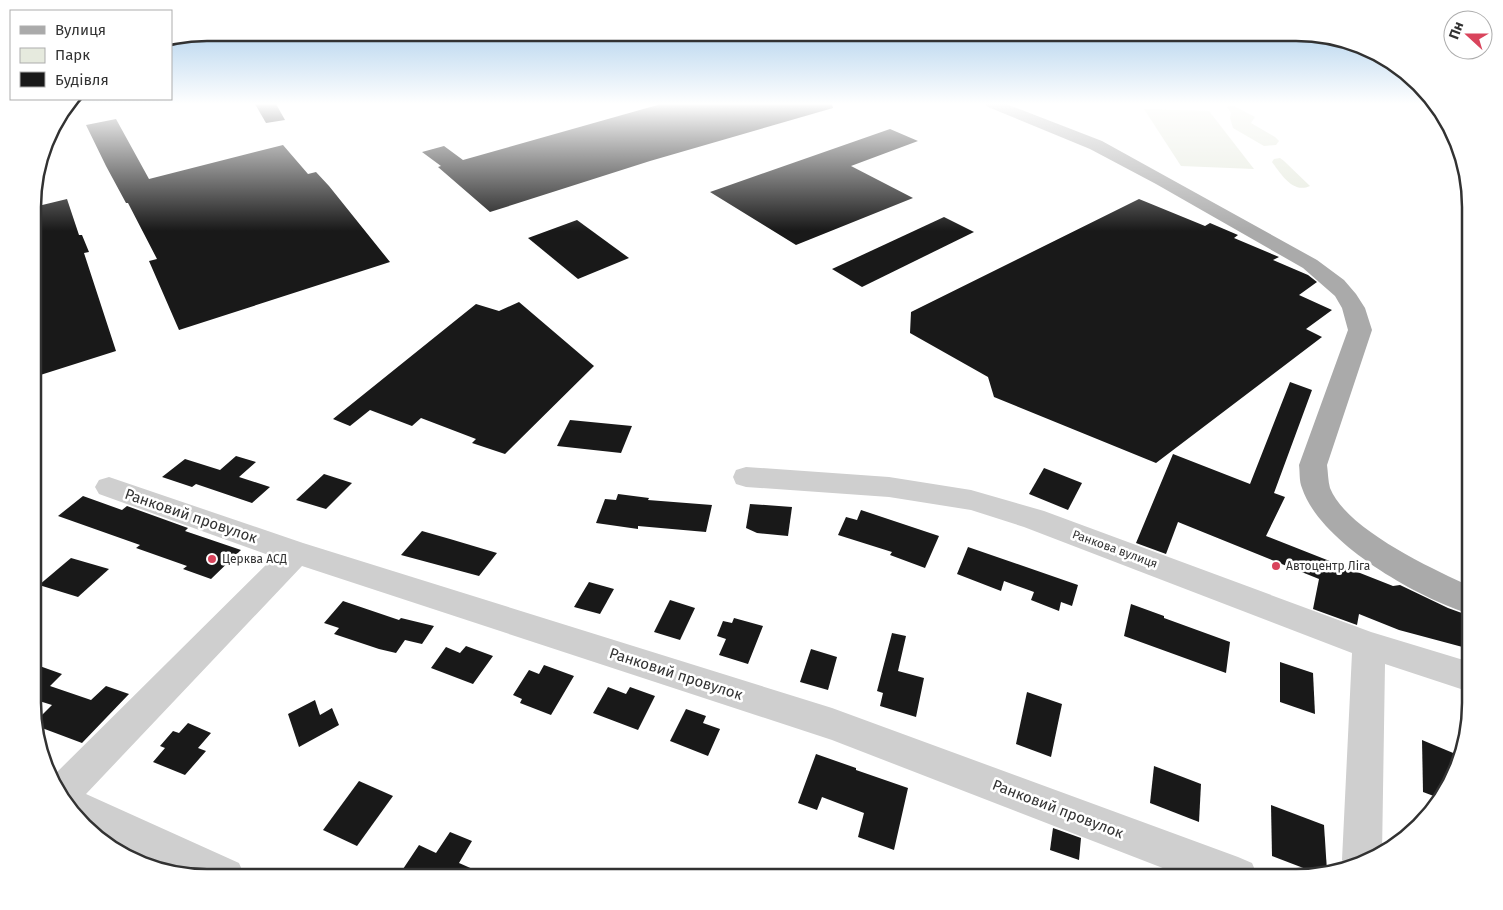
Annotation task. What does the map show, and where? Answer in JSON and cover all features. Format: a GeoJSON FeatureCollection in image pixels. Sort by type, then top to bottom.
{"type":"FeatureCollection","features":[{"type":"Feature","properties":{"kind":"main road"},"geometry":{"type":"LineString","coordinates":[[1099,146],[1310,264],[1332,280],[1347,297],[1356,311],[1360,330],[1314,465],[1312,474],[1315,489],[1322,503],[1355,536],[1383,556],[1420,578],[1461,597]]}},
{"type":"Feature","properties":{"kind":"street","name":"Ранкова вулиця"},"geometry":{"type":"LineString","coordinates":[[746,477],[889,487],[971,500],[1034,519],[1369,645],[1461,675]]}},
{"type":"Feature","properties":{"kind":"street","name":"Ранковий провулок"},"geometry":{"type":"LineString","coordinates":[[109,487],[297,553],[832,724],[1214,868]]}},
{"type":"Feature","properties":{"kind":"street"},"geometry":{"type":"LineString","coordinates":[[66,790],[297,553]]}},
{"type":"Feature","properties":{"kind":"street"},"geometry":{"type":"LineString","coordinates":[[1362,855],[1369,645]]}},
{"type":"Feature","properties":{"kind":"street"},"geometry":{"type":"LineString","coordinates":[[83,813],[205,869]]}},
{"type":"Feature","properties":{"kind":"green space"},"geometry":{"type":"Polygon","coordinates":[[[1168,146],[1237,146],[1254,169],[1181,166],[1168,146]]]}},
{"type":"Feature","properties":{"kind":"green space"},"geometry":{"type":"Polygon","coordinates":[[[1280,158],[1310,186],[1298,187],[1288,182],[1272,162],[1274,159],[1280,158]]]}},
{"type":"Feature","properties":{"kind":"building"},"geometry":{"type":"Polygon","coordinates":[[[96,146],[131,146],[149,179],[277,146],[284,146],[308,174],[316,172],[329,186],[390,262],[179,330],[149,261],[157,259],[96,146]]]}},
{"type":"Feature","properties":{"kind":"building"},"geometry":{"type":"Polygon","coordinates":[[[445,146],[463,160],[511,146],[700,146],[490,212],[438,167],[441,166],[422,152],[445,146]]]}},
{"type":"Feature","properties":{"kind":"building"},"geometry":{"type":"Polygon","coordinates":[[[840,146],[903,146],[851,166],[913,198],[796,245],[710,192],[840,146]]]}},
{"type":"Feature","properties":{"kind":"building"},"geometry":{"type":"Polygon","coordinates":[[[67,199],[79,235],[82,235],[89,252],[84,253],[116,351],[41,375],[41,207],[41,205],[67,199]]]}},
{"type":"Feature","properties":{"kind":"building"},"geometry":{"type":"Polygon","coordinates":[[[1139,199],[1205,226],[1210,223],[1238,235],[1234,238],[1279,257],[1273,260],[1308,275],[1317,282],[1299,295],[1332,310],[1306,329],[1322,337],[1156,463],[994,397],[988,377],[910,333],[911,312],[1139,199]]]}},
{"type":"Feature","properties":{"kind":"building"},"geometry":{"type":"Polygon","coordinates":[[[944,217],[974,232],[862,287],[832,269],[944,217]]]}},
{"type":"Feature","properties":{"kind":"building"},"geometry":{"type":"Polygon","coordinates":[[[577,220],[629,258],[578,279],[528,238],[577,220]]]}},
{"type":"Feature","properties":{"kind":"building"},"geometry":{"type":"Polygon","coordinates":[[[519,302],[594,366],[505,454],[472,443],[476,439],[421,418],[412,426],[370,410],[350,426],[333,419],[476,304],[499,311],[519,302]]]}},
{"type":"Feature","properties":{"kind":"building"},"geometry":{"type":"Polygon","coordinates":[[[1290,382],[1312,390],[1274,493],[1285,497],[1266,536],[1393,586],[1400,585],[1461,613],[1461,647],[1399,630],[1359,614],[1357,625],[1313,609],[1319,579],[1178,522],[1166,554],[1136,543],[1173,454],[1250,484],[1290,382]]]}},
{"type":"Feature","properties":{"kind":"building"},"geometry":{"type":"Polygon","coordinates":[[[570,420],[632,426],[621,453],[557,446],[570,420]]]}},
{"type":"Feature","properties":{"kind":"building"},"geometry":{"type":"Polygon","coordinates":[[[236,456],[256,462],[239,477],[270,487],[252,503],[196,484],[192,487],[162,477],[185,459],[220,470],[236,456]]]}},
{"type":"Feature","properties":{"kind":"building"},"geometry":{"type":"Polygon","coordinates":[[[1044,468],[1082,483],[1068,510],[1029,494],[1044,468]]]}},
{"type":"Feature","properties":{"kind":"building"},"geometry":{"type":"Polygon","coordinates":[[[324,474],[352,483],[326,509],[296,500],[324,474]]]}},
{"type":"Feature","properties":{"kind":"building"},"geometry":{"type":"Polygon","coordinates":[[[618,494],[649,498],[648,500],[712,505],[706,532],[638,526],[638,529],[596,523],[605,499],[616,500],[618,494]]]}},
{"type":"Feature","properties":{"kind":"building"},"geometry":{"type":"Polygon","coordinates":[[[83,496],[122,510],[127,506],[188,528],[185,531],[241,550],[211,579],[183,569],[187,566],[136,548],[140,545],[58,516],[83,496]]]}},
{"type":"Feature","properties":{"kind":"building"},"geometry":{"type":"Polygon","coordinates":[[[750,504],[792,507],[788,536],[757,533],[746,528],[750,504]]]}},
{"type":"Feature","properties":{"kind":"building"},"geometry":{"type":"Polygon","coordinates":[[[861,510],[939,536],[925,568],[890,555],[892,552],[838,535],[846,517],[857,520],[861,510]]]}},
{"type":"Feature","properties":{"kind":"building"},"geometry":{"type":"Polygon","coordinates":[[[422,531],[497,553],[479,576],[401,555],[422,531]]]}},
{"type":"Feature","properties":{"kind":"building"},"geometry":{"type":"Polygon","coordinates":[[[968,547],[1078,585],[1072,606],[1061,602],[1059,611],[1031,600],[1034,592],[1004,581],[1001,591],[957,574],[968,547]]]}},
{"type":"Feature","properties":{"kind":"building"},"geometry":{"type":"Polygon","coordinates":[[[71,558],[109,569],[78,597],[41,586],[41,583],[71,558]]]}},
{"type":"Feature","properties":{"kind":"building"},"geometry":{"type":"Polygon","coordinates":[[[589,582],[614,589],[600,614],[574,607],[589,582]]]}},
{"type":"Feature","properties":{"kind":"building"},"geometry":{"type":"Polygon","coordinates":[[[670,600],[695,608],[680,640],[654,632],[670,600]]]}},
{"type":"Feature","properties":{"kind":"building"},"geometry":{"type":"Polygon","coordinates":[[[343,601],[399,620],[401,618],[434,626],[422,644],[405,640],[396,653],[379,649],[334,634],[339,628],[324,623],[343,601]]]}},
{"type":"Feature","properties":{"kind":"building"},"geometry":{"type":"Polygon","coordinates":[[[1131,604],[1230,642],[1226,673],[1124,636],[1131,604]]]}},
{"type":"Feature","properties":{"kind":"building"},"geometry":{"type":"Polygon","coordinates":[[[734,618],[763,626],[748,664],[719,655],[726,639],[717,636],[723,621],[732,623],[734,618]]]}},
{"type":"Feature","properties":{"kind":"building"},"geometry":{"type":"Polygon","coordinates":[[[892,633],[906,636],[898,671],[924,678],[916,717],[880,706],[883,693],[877,691],[892,633]]]}},
{"type":"Feature","properties":{"kind":"building"},"geometry":{"type":"Polygon","coordinates":[[[466,646],[493,656],[473,684],[431,668],[446,647],[460,653],[466,646]]]}},
{"type":"Feature","properties":{"kind":"building"},"geometry":{"type":"Polygon","coordinates":[[[811,649],[837,657],[828,690],[800,682],[811,649]]]}},
{"type":"Feature","properties":{"kind":"building"},"geometry":{"type":"Polygon","coordinates":[[[1280,662],[1313,673],[1315,714],[1280,702],[1280,662]]]}},
{"type":"Feature","properties":{"kind":"building"},"geometry":{"type":"Polygon","coordinates":[[[544,665],[574,676],[551,715],[520,703],[522,699],[513,695],[529,670],[539,674],[544,665]]]}},
{"type":"Feature","properties":{"kind":"building"},"geometry":{"type":"Polygon","coordinates":[[[41,666],[62,674],[50,686],[91,700],[106,686],[129,694],[82,743],[43,728],[42,715],[52,705],[41,702],[41,666]]]}},
{"type":"Feature","properties":{"kind":"building"},"geometry":{"type":"Polygon","coordinates":[[[608,687],[626,694],[630,687],[655,696],[638,730],[593,713],[608,687]]]}},
{"type":"Feature","properties":{"kind":"building"},"geometry":{"type":"Polygon","coordinates":[[[1027,692],[1062,704],[1051,757],[1016,744],[1027,692]]]}},
{"type":"Feature","properties":{"kind":"building"},"geometry":{"type":"Polygon","coordinates":[[[315,700],[320,715],[332,708],[339,725],[299,747],[288,714],[315,700]]]}},
{"type":"Feature","properties":{"kind":"building"},"geometry":{"type":"Polygon","coordinates":[[[686,709],[706,716],[703,723],[720,729],[708,756],[670,741],[686,709]]]}},
{"type":"Feature","properties":{"kind":"building"},"geometry":{"type":"Polygon","coordinates":[[[188,723],[211,733],[198,748],[206,751],[185,775],[153,762],[165,748],[160,746],[173,731],[179,733],[188,723]]]}},
{"type":"Feature","properties":{"kind":"building"},"geometry":{"type":"Polygon","coordinates":[[[1422,740],[1454,753],[1445,776],[1433,796],[1423,792],[1422,740]]]}},
{"type":"Feature","properties":{"kind":"building"},"geometry":{"type":"Polygon","coordinates":[[[816,754],[908,788],[894,850],[858,837],[864,813],[822,797],[817,810],[798,803],[816,754]]]}},
{"type":"Feature","properties":{"kind":"building"},"geometry":{"type":"Polygon","coordinates":[[[1154,766],[1201,784],[1199,822],[1150,803],[1154,766]]]}},
{"type":"Feature","properties":{"kind":"building"},"geometry":{"type":"Polygon","coordinates":[[[359,781],[393,796],[357,846],[323,830],[359,781]]]}},
{"type":"Feature","properties":{"kind":"building"},"geometry":{"type":"Polygon","coordinates":[[[1271,805],[1324,825],[1327,866],[1303,868],[1272,856],[1271,805]]]}},
{"type":"Feature","properties":{"kind":"building"},"geometry":{"type":"Polygon","coordinates":[[[1053,828],[1081,838],[1079,860],[1050,850],[1053,828]]]}},
{"type":"Feature","properties":{"kind":"building"},"geometry":{"type":"Polygon","coordinates":[[[450,832],[472,841],[459,863],[472,869],[403,869],[419,845],[436,853],[450,832]]]}},
{"type":"Feature","properties":{"kind":"place","name":"Церква АСД"},"geometry":{"type":"Point","coordinates":[212,559]}},
{"type":"Feature","properties":{"kind":"place","name":"Автоцентр Ліга"},"geometry":{"type":"Point","coordinates":[1276,566]}}]}
